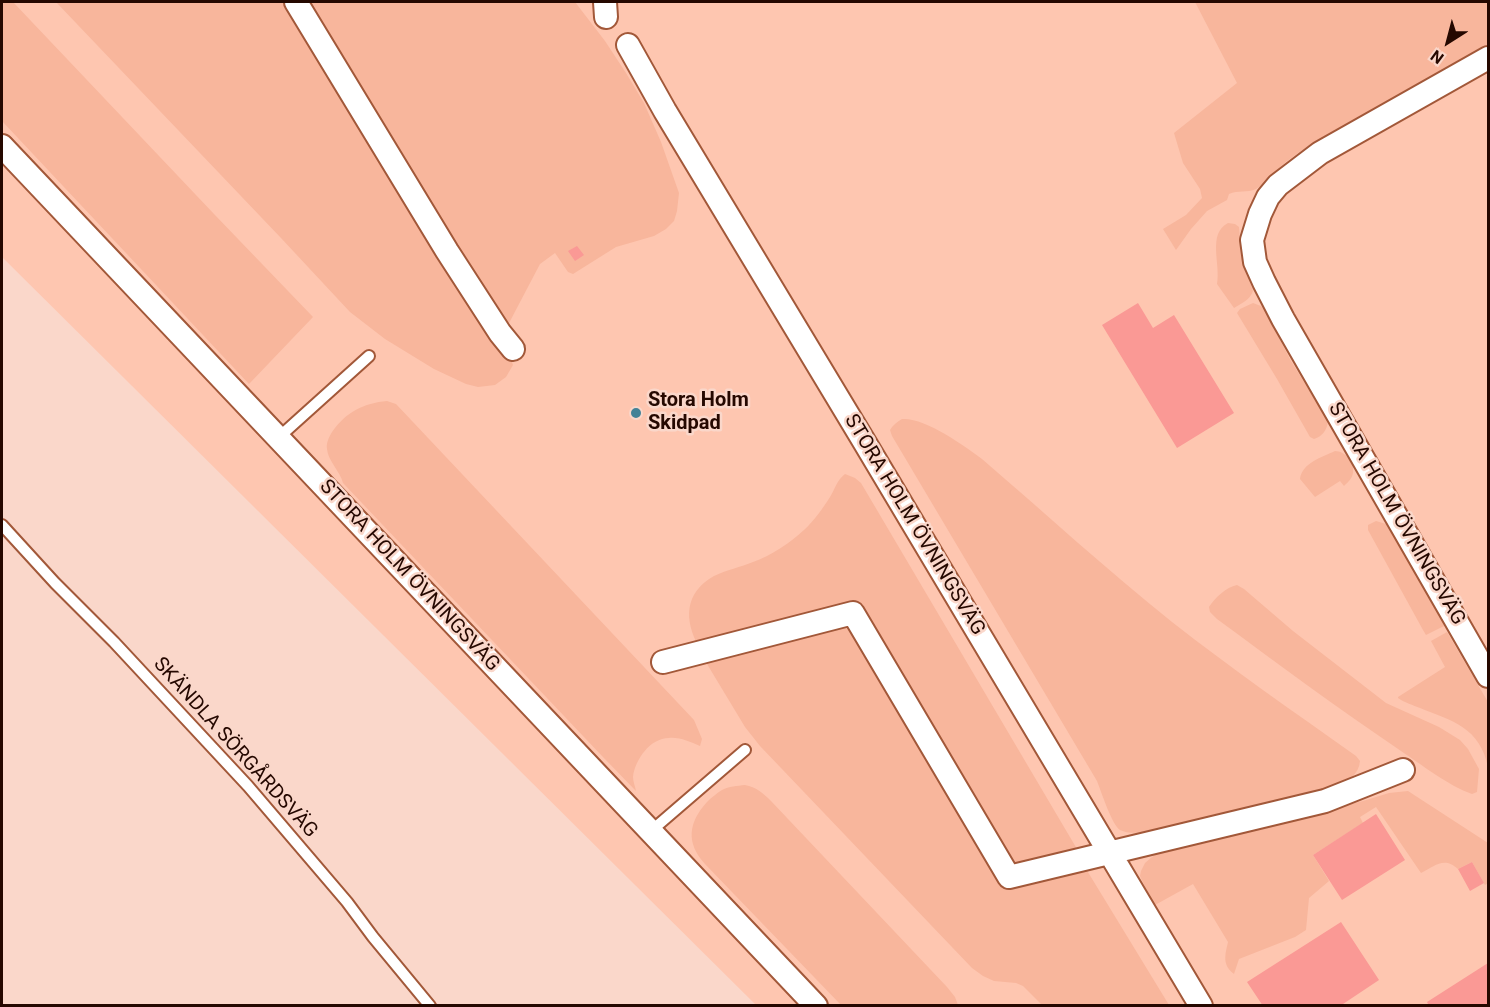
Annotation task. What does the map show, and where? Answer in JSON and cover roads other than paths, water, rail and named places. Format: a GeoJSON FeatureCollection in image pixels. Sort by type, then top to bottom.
{"type":"FeatureCollection","features":[{"type":"Feature","properties":{"kind":"street"},"geometry":{"type":"LineString","coordinates":[[296,2],[447,251],[500,333],[513,349]]}},
{"type":"Feature","properties":{"kind":"street","name":"STORA HOLM ÖVNINGSVÄG"},"geometry":{"type":"LineString","coordinates":[[628,45],[665,111],[1201,1005]]}},
{"type":"Feature","properties":{"kind":"street","name":"STORA HOLM ÖVNINGSVÄG"},"geometry":{"type":"LineString","coordinates":[[1485,663],[1278,310],[1255,262],[1252,240],[1260,214],[1268,197],[1278,184],[1328,148],[1488,58]]}},
{"type":"Feature","properties":{"kind":"street","name":"STORA HOLM ÖVNINGSVÄG"},"geometry":{"type":"LineString","coordinates":[[2,146],[816,1005]]}},
{"type":"Feature","properties":{"kind":"street"},"geometry":{"type":"LineString","coordinates":[[663,662],[854,614],[1009,877],[1325,801],[1403,770]]}},
{"type":"Feature","properties":{"kind":"lane"},"geometry":{"type":"LineString","coordinates":[[278,438],[369,356]]}},
{"type":"Feature","properties":{"kind":"lane","name":"SKÄNDLA SÖRGÅRDSVÄG"},"geometry":{"type":"LineString","coordinates":[[2,525],[248,786],[347,902],[430,1005]]}},
{"type":"Feature","properties":{"kind":"lane"},"geometry":{"type":"LineString","coordinates":[[651,831],[744,750]]}},
{"type":"Feature","properties":{"kind":"place","name":"Stora Holm Skidpad"},"geometry":{"type":"Point","coordinates":[636,413]}}]}
